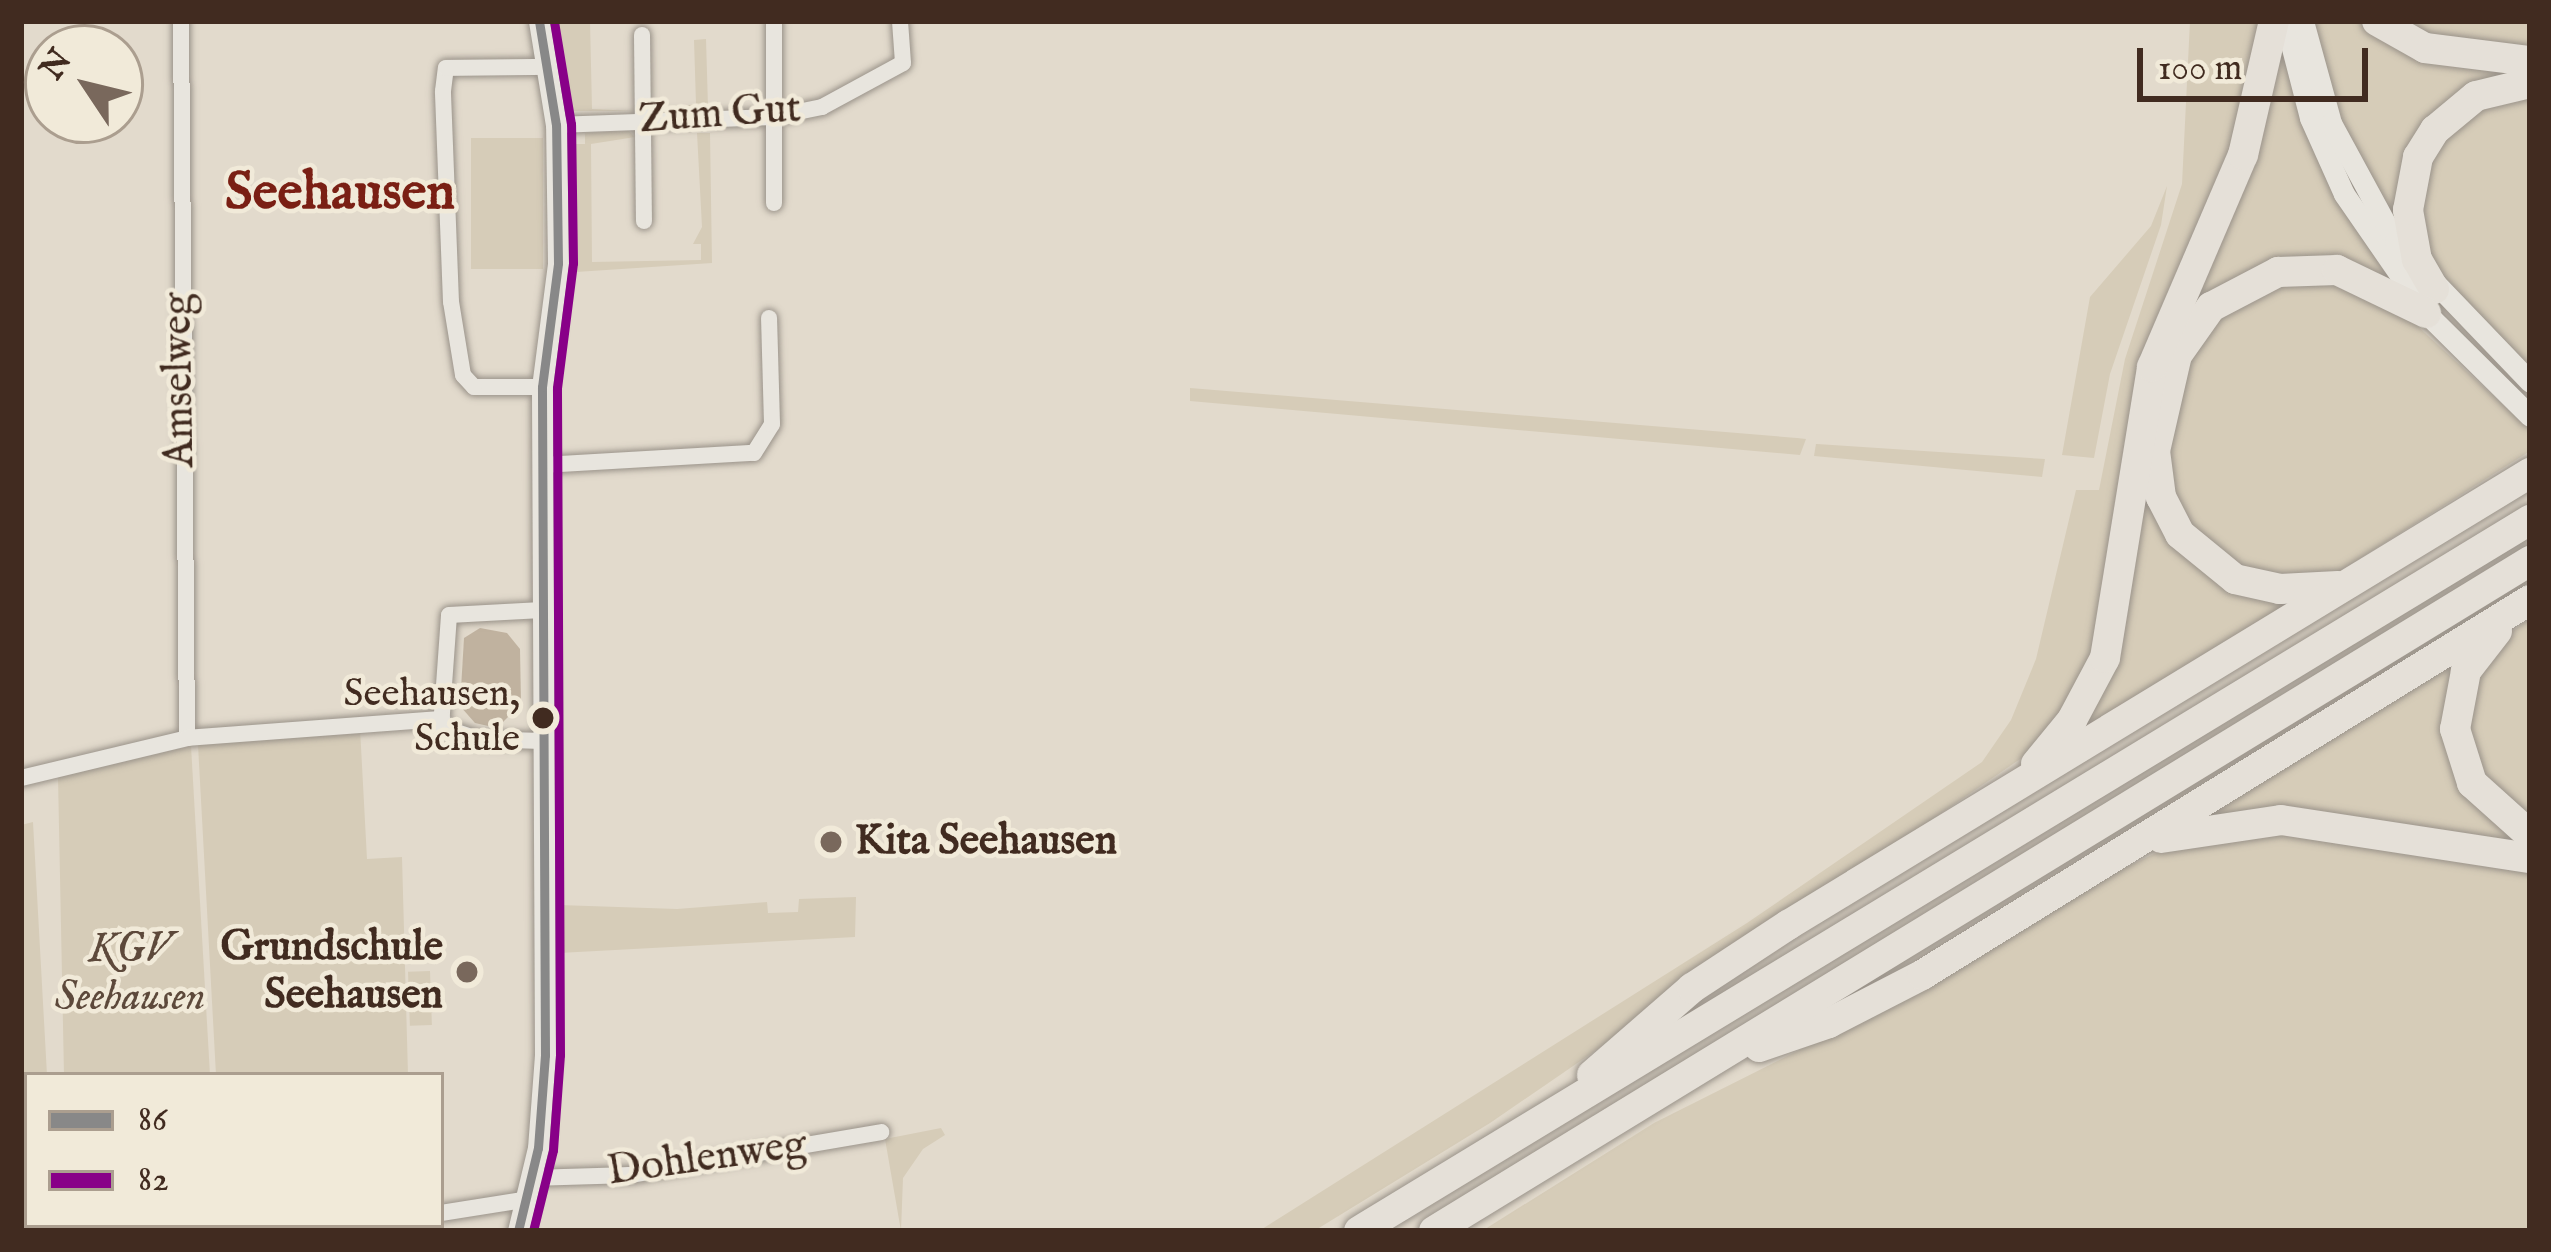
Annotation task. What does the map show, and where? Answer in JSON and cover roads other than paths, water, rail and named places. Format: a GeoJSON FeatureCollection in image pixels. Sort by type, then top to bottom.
{"type":"FeatureCollection","features":[{"type":"Feature","properties":{"kind":"highway"},"geometry":{"type":"LineString","coordinates":[[2019,785],[2072,720],[2105,658],[2152,368],[2243,155],[2274,21]]}},
{"type":"Feature","properties":{"kind":"highway"},"geometry":{"type":"LineString","coordinates":[[2377,21],[2426,48],[2530,61]]}},
{"type":"Feature","properties":{"kind":"highway"},"geometry":{"type":"LineString","coordinates":[[2430,301],[2408,210],[2418,158],[2435,130],[2476,96],[2530,83]]}},
{"type":"Feature","properties":{"kind":"highway"},"geometry":{"type":"LineString","coordinates":[[2350,583],[2258,586],[2200,555],[2161,496],[2155,451],[2162,402],[2192,330],[2255,279],[2337,270],[2430,301]]}},
{"type":"Feature","properties":{"kind":"highway"},"geometry":{"type":"LineString","coordinates":[[1552,1113],[1692,988],[2527,475]]}},
{"type":"Feature","properties":{"kind":"highway"},"geometry":{"type":"LineString","coordinates":[[1359,1231],[2530,520]]}},
{"type":"Feature","properties":{"kind":"highway"},"geometry":{"type":"LineString","coordinates":[[1433,1231],[2530,561]]}},
{"type":"Feature","properties":{"kind":"highway"},"geometry":{"type":"LineString","coordinates":[[1708,1064],[1829,1023],[1904,985],[2530,600]]}},
{"type":"Feature","properties":{"kind":"highway"},"geometry":{"type":"LineString","coordinates":[[2530,600],[2475,657],[2455,714],[2472,783],[2530,835]]}},
{"type":"Feature","properties":{"kind":"highway"},"geometry":{"type":"LineString","coordinates":[[2137,844],[2281,820],[2530,858]]}},
{"type":"Feature","properties":{"kind":"street","name":"Amselweg"},"geometry":{"type":"LineString","coordinates":[[181,21],[187,739]]}},
{"type":"Feature","properties":{"kind":"street"},"geometry":{"type":"LineString","coordinates":[[518,1231],[531,1178],[545,1055],[542,387],[558,263],[556,125],[539,21]]}},
{"type":"Feature","properties":{"kind":"street","name":"Zum Gut"},"geometry":{"type":"LineString","coordinates":[[556,125],[773,117],[822,107],[904,63],[900,21]]}},
{"type":"Feature","properties":{"kind":"street"},"geometry":{"type":"LineString","coordinates":[[2285,21],[2310,118],[2344,194],[2530,416]]}},
{"type":"Feature","properties":{"kind":"street"},"geometry":{"type":"LineString","coordinates":[[2303,21],[2331,124],[2430,301],[2530,382]]}},
{"type":"Feature","properties":{"kind":"street"},"geometry":{"type":"LineString","coordinates":[[773,203],[774,22]]}},
{"type":"Feature","properties":{"kind":"street"},"geometry":{"type":"LineString","coordinates":[[641,35],[644,221]]}},
{"type":"Feature","properties":{"kind":"street"},"geometry":{"type":"LineString","coordinates":[[542,387],[474,387],[463,375],[451,302],[443,91],[446,68],[548,67]]}},
{"type":"Feature","properties":{"kind":"street"},"geometry":{"type":"LineString","coordinates":[[543,465],[754,453],[772,424],[769,318]]}},
{"type":"Feature","properties":{"kind":"street"},"geometry":{"type":"LineString","coordinates":[[542,610],[449,615],[441,727],[478,739],[542,741]]}},
{"type":"Feature","properties":{"kind":"street"},"geometry":{"type":"LineString","coordinates":[[21,778],[187,739],[442,719]]}},
{"type":"Feature","properties":{"kind":"street","name":"Dohlenweg"},"geometry":{"type":"LineString","coordinates":[[531,1178],[630,1175],[881,1132]]}},
{"type":"Feature","properties":{"kind":"street"},"geometry":{"type":"LineString","coordinates":[[444,1213],[523,1200]]}},
{"type":"Feature","properties":{"kind":"place","name":"Seehausen, Schule"},"geometry":{"type":"Point","coordinates":[543,718]}},
{"type":"Feature","properties":{"kind":"place","name":"Kita Seehausen"},"geometry":{"type":"Point","coordinates":[831,842]}},
{"type":"Feature","properties":{"kind":"place","name":"Grundschule Seehausen"},"geometry":{"type":"Point","coordinates":[467,972]}},
{"type":"Feature","properties":{"kind":"district","name":"Seehausen"},"geometry":{"type":"Point","coordinates":[340,194]}},
{"type":"Feature","properties":{"kind":"park label","name":"KGV Seehausen"},"geometry":{"type":"Point","coordinates":[130,974]}}]}
